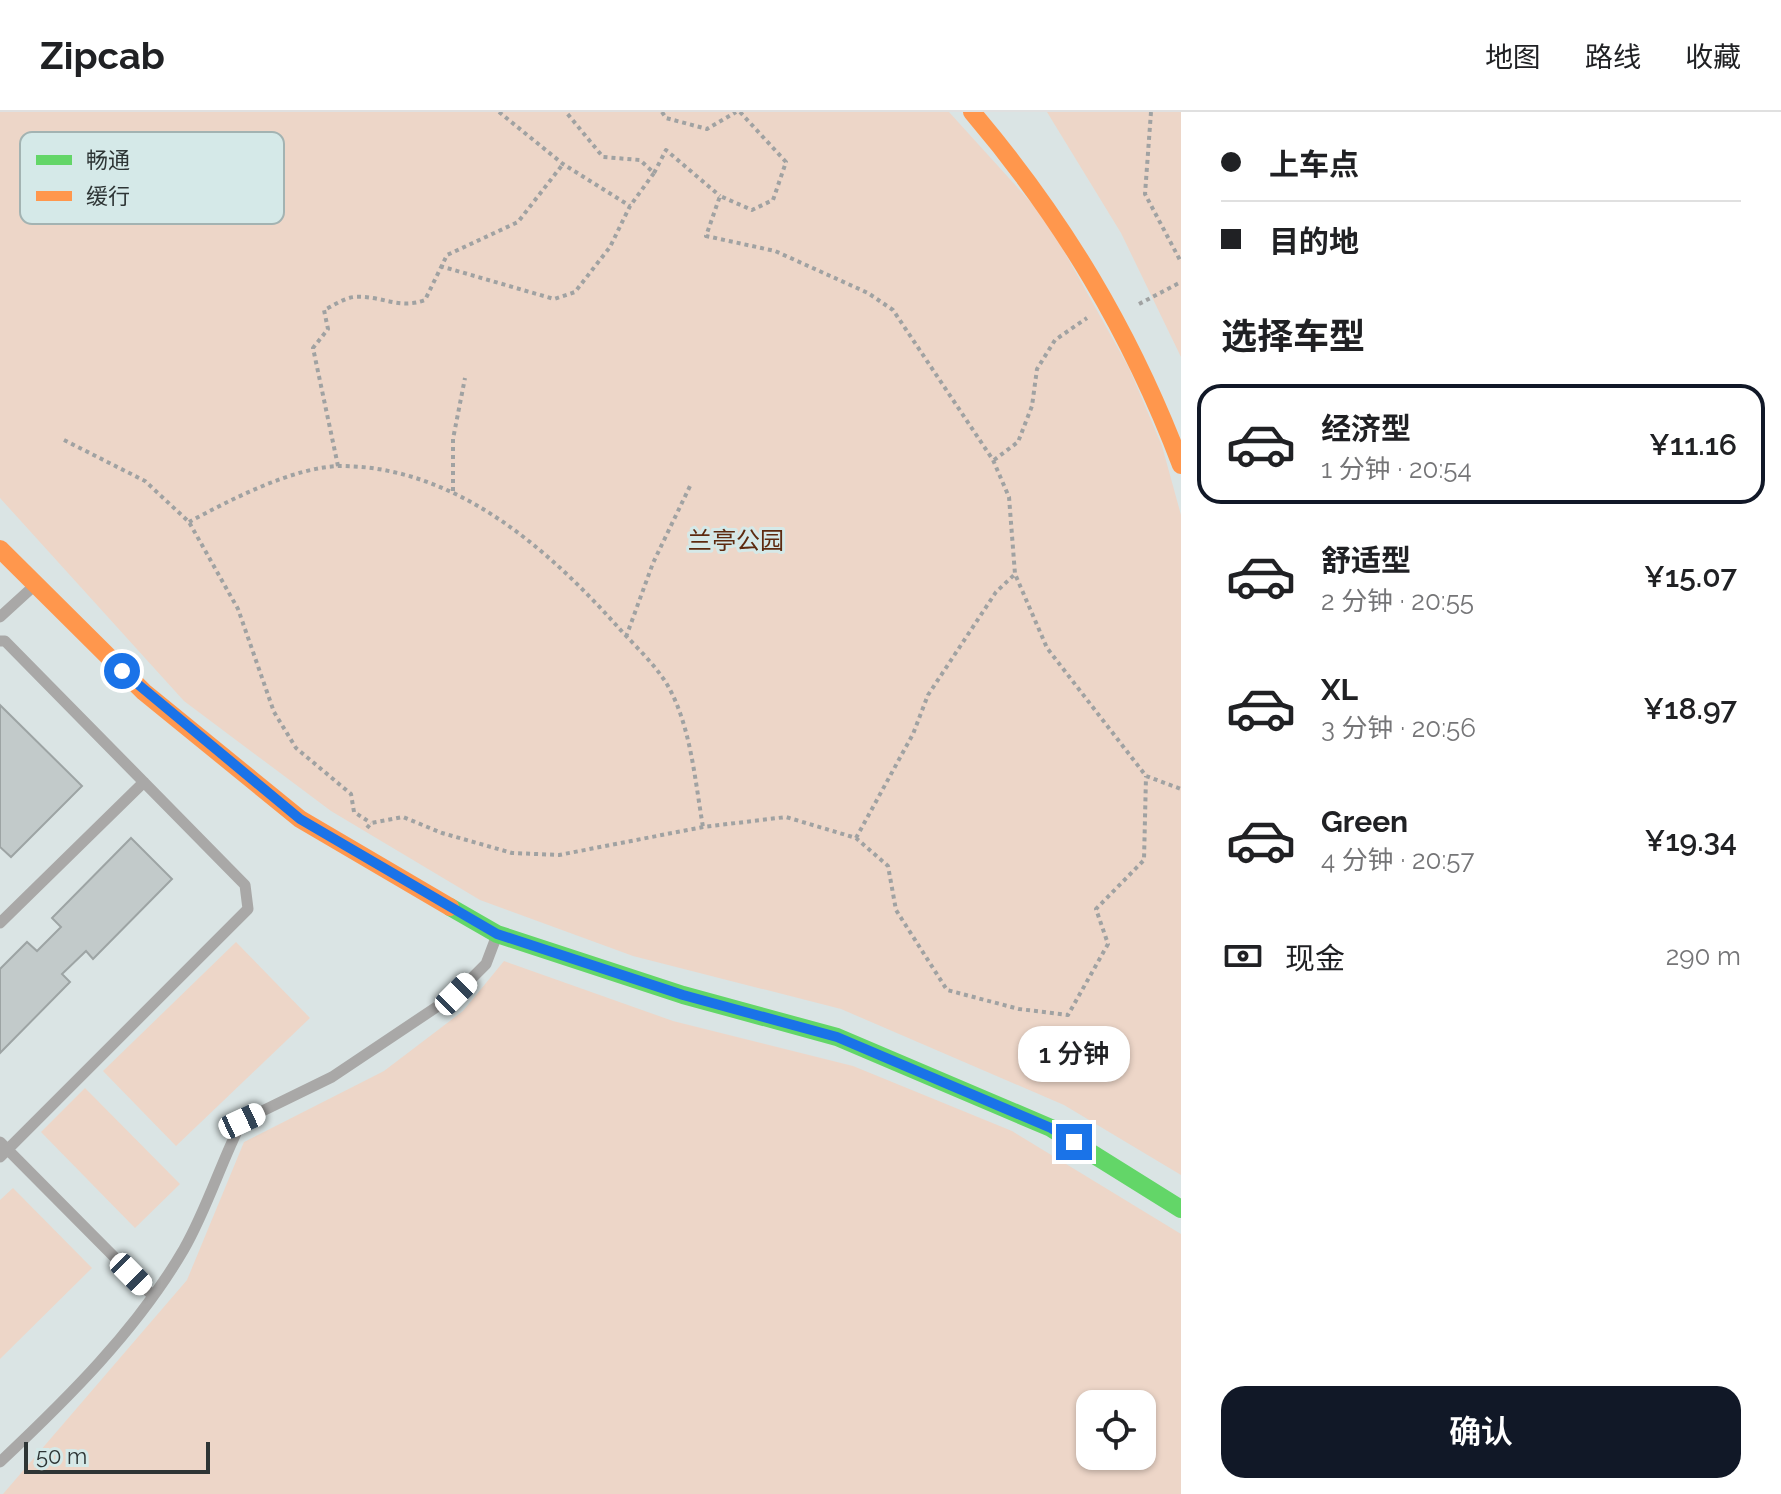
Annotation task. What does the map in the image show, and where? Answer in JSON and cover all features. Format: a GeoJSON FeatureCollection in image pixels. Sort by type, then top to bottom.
{"type":"FeatureCollection","features":[{"type":"Feature","properties":{"kind":"street"},"geometry":{"type":"LineString","coordinates":[[972,112],[1022,169],[1072,236],[1154,388],[1181,465]]}},
{"type":"Feature","properties":{"kind":"street"},"geometry":{"type":"LineString","coordinates":[[0,549],[144,692],[300,819],[497,934],[683,995],[837,1037],[1051,1128],[1181,1209]]}},
{"type":"Feature","properties":{"kind":"lane"},"geometry":{"type":"LineString","coordinates":[[0,617],[36,585]]}},
{"type":"Feature","properties":{"kind":"lane"},"geometry":{"type":"LineString","coordinates":[[0,641],[5,641],[245,885],[248,909],[2,1150],[152,1295]]}},
{"type":"Feature","properties":{"kind":"lane"},"geometry":{"type":"LineString","coordinates":[[0,923],[144,782]]}},
{"type":"Feature","properties":{"kind":"lane"},"geometry":{"type":"LineString","coordinates":[[0,1462],[88,1375],[152,1295],[184,1248],[242,1121],[332,1077],[456,994],[486,964],[497,934]]}},
{"type":"Feature","properties":{"kind":"path"},"geometry":{"type":"LineString","coordinates":[[499,112],[563,164],[630,206]]}},
{"type":"Feature","properties":{"kind":"path"},"geometry":{"type":"LineString","coordinates":[[566,112],[603,157],[640,160],[654,173]]}},
{"type":"Feature","properties":{"kind":"path"},"geometry":{"type":"LineString","coordinates":[[440,266],[554,299],[575,292],[610,247],[630,206],[666,150],[720,196],[752,210],[773,200],[786,162],[738,112],[707,129],[666,118],[662,112]]}},
{"type":"Feature","properties":{"kind":"path"},"geometry":{"type":"LineString","coordinates":[[1151,112],[1145,194],[1181,262]]}},
{"type":"Feature","properties":{"kind":"path"},"geometry":{"type":"LineString","coordinates":[[338,466],[313,348],[328,329],[324,310],[351,297],[383,299],[407,306],[425,300],[436,284],[440,266],[447,255],[518,222],[563,164]]}},
{"type":"Feature","properties":{"kind":"path"},"geometry":{"type":"LineString","coordinates":[[720,196],[706,236],[775,251],[868,293],[893,310],[993,460],[1009,497],[1015,574],[1047,648],[1146,776],[1181,789]]}},
{"type":"Feature","properties":{"kind":"path"},"geometry":{"type":"LineString","coordinates":[[993,460],[1018,442],[1032,406],[1037,369],[1055,340],[1112,309],[1181,282]]}},
{"type":"Feature","properties":{"kind":"path"},"geometry":{"type":"LineString","coordinates":[[453,491],[453,439],[465,378]]}},
{"type":"Feature","properties":{"kind":"path"},"geometry":{"type":"LineString","coordinates":[[64,440],[145,481],[189,522],[238,609],[274,712],[296,748],[351,794],[354,812],[371,823]]}},
{"type":"Feature","properties":{"kind":"path"},"geometry":{"type":"LineString","coordinates":[[189,522],[233,498],[275,481],[338,466],[377,468],[453,491],[478,504],[568,572],[668,687],[685,730],[703,827]]}},
{"type":"Feature","properties":{"kind":"path"},"geometry":{"type":"LineString","coordinates":[[626,637],[653,563],[691,484]]}},
{"type":"Feature","properties":{"kind":"path"},"geometry":{"type":"LineString","coordinates":[[856,838],[913,734],[928,695],[996,592],[1015,574]]}},
{"type":"Feature","properties":{"kind":"path"},"geometry":{"type":"LineString","coordinates":[[360,837],[371,823],[403,817],[442,833],[512,853],[559,855],[703,827],[786,817],[856,838],[888,866],[896,910],[947,990],[1019,1009],[1068,1015],[1108,944],[1096,909],[1144,860],[1146,776]]}},
{"type":"Feature","properties":{"kind":"green space","name":"兰亭公园"},"geometry":{"type":"Polygon","coordinates":[[[0,112],[949,112],[1046,219],[1129,368],[1162,446],[1181,515],[1181,1175],[1064,1105],[841,1009],[633,956],[480,900],[331,811],[184,701],[0,498],[0,112]]]}},
{"type":"Feature","properties":{"kind":"green space"},"geometry":{"type":"Polygon","coordinates":[[[1047,112],[1181,112],[1181,357],[1121,233],[1047,112]]]}},
{"type":"Feature","properties":{"kind":"green space"},"geometry":{"type":"Polygon","coordinates":[[[236,942],[310,1018],[176,1146],[103,1071],[236,942]]]}},
{"type":"Feature","properties":{"kind":"green space"},"geometry":{"type":"Polygon","coordinates":[[[504,961],[673,1021],[853,1066],[1012,1131],[1181,1234],[1181,1494],[3,1494],[187,1280],[244,1142],[384,1071],[463,1011],[504,961]]]}},
{"type":"Feature","properties":{"kind":"green space"},"geometry":{"type":"Polygon","coordinates":[[[85,1088],[180,1184],[135,1228],[41,1132],[85,1088]]]}},
{"type":"Feature","properties":{"kind":"green space"},"geometry":{"type":"Polygon","coordinates":[[[13,1188],[92,1268],[0,1359],[0,1200],[13,1188]]]}},
{"type":"Feature","properties":{"kind":"building"},"geometry":{"type":"Polygon","coordinates":[[[0,705],[82,786],[11,857],[0,847],[0,705]]]}},
{"type":"Feature","properties":{"kind":"building"},"geometry":{"type":"Polygon","coordinates":[[[131,838],[172,879],[93,959],[86,951],[62,974],[70,982],[0,1053],[0,969],[27,942],[37,951],[61,927],[52,918],[131,838]]]}},
{"type":"Feature","properties":{"kind":"traffic: fast"},"geometry":{"type":"LineString","coordinates":[[450,907],[497,934],[683,995],[837,1037],[1051,1128],[1181,1209]]}},
{"type":"Feature","properties":{"kind":"traffic: slow"},"geometry":{"type":"LineString","coordinates":[[972,112],[1036,194],[1092,279],[1140,369],[1181,465]]}},
{"type":"Feature","properties":{"kind":"traffic: slow"},"geometry":{"type":"LineString","coordinates":[[0,549],[144,692],[300,819],[450,907]]}},
{"type":"Feature","properties":{"kind":"route"},"geometry":{"type":"LineString","coordinates":[[122,671],[300,819],[497,934],[683,995],[837,1037],[1051,1128],[1074,1142]]}}]}
